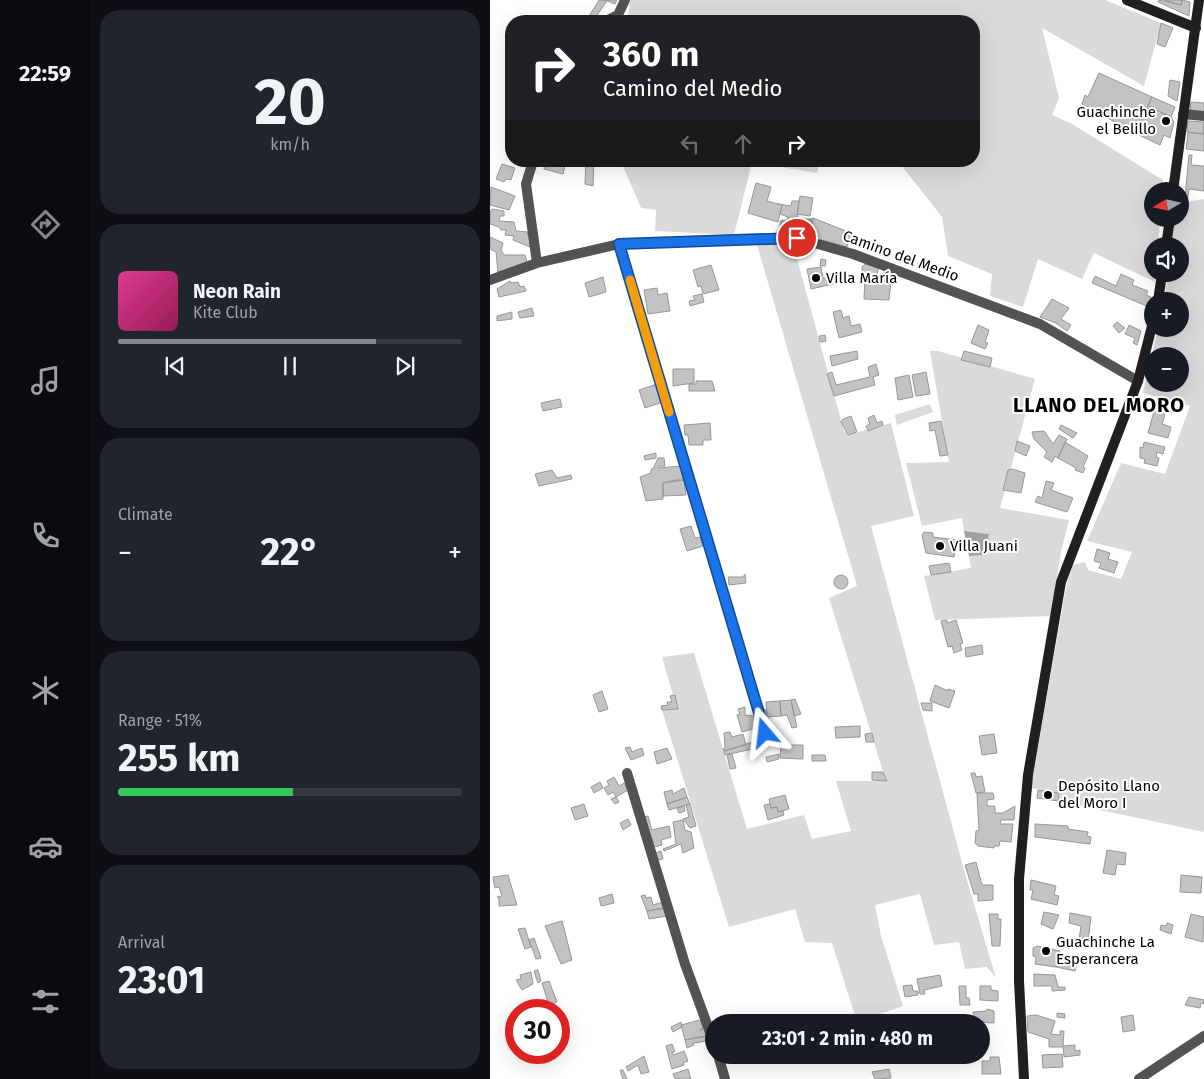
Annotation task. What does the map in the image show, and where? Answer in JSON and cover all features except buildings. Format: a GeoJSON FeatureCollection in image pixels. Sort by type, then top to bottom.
{"type":"FeatureCollection","features":[{"type":"Feature","properties":{"kind":"main road"},"geometry":{"type":"LineString","coordinates":[[1127,0],[1196,28]]}},
{"type":"Feature","properties":{"kind":"main road"},"geometry":{"type":"LineString","coordinates":[[1174,182],[1196,28],[1201,15],[1199,0]]}},
{"type":"Feature","properties":{"kind":"main road"},"geometry":{"type":"LineString","coordinates":[[1024,1079],[1019,981],[1019,879],[1028,775],[1062,582],[1138,381],[1149,337]]}},
{"type":"Feature","properties":{"kind":"street"},"geometry":{"type":"LineString","coordinates":[[618,15],[626,0]]}},
{"type":"Feature","properties":{"kind":"street"},"geometry":{"type":"LineString","coordinates":[[1183,114],[1204,116]]}},
{"type":"Feature","properties":{"kind":"street"},"geometry":{"type":"LineString","coordinates":[[531,167],[526,184],[537,263]]}},
{"type":"Feature","properties":{"kind":"street","name":"Camino del Medio"},"geometry":{"type":"LineString","coordinates":[[490,280],[537,263],[619,244],[807,239],[853,254],[1040,324],[1138,381]]}},
{"type":"Feature","properties":{"kind":"street"},"geometry":{"type":"LineString","coordinates":[[619,244],[765,733]]}},
{"type":"Feature","properties":{"kind":"street"},"geometry":{"type":"LineString","coordinates":[[627,773],[685,964],[705,1018]]}},
{"type":"Feature","properties":{"kind":"street"},"geometry":{"type":"LineString","coordinates":[[1139,1079],[1204,1036]]}},
{"type":"Feature","properties":{"kind":"street"},"geometry":{"type":"LineString","coordinates":[[721,1064],[725,1079]]}},
{"type":"Feature","properties":{"kind":"shaded area"},"geometry":{"type":"Polygon","coordinates":[[[630,0],[1105,0],[1161,23],[1144,86],[1042,28],[1059,98],[1052,115],[1072,124],[1163,180],[1163,182],[1144,182],[1144,228],[1159,228],[1159,237],[1144,237],[1144,277],[1094,253],[1082,279],[1038,259],[1023,307],[990,296],[992,274],[948,256],[942,217],[903,167],[980,167],[980,15],[628,15],[630,0]]]}},
{"type":"Feature","properties":{"kind":"shaded area"},"geometry":{"type":"Polygon","coordinates":[[[623,167],[751,167],[734,235],[655,231],[656,210],[641,208],[623,167]]]}},
{"type":"Feature","properties":{"kind":"shaded area"},"geometry":{"type":"Polygon","coordinates":[[[782,167],[818,167],[817,173],[782,167]]]}},
{"type":"Feature","properties":{"kind":"shaded area"},"geometry":{"type":"Polygon","coordinates":[[[1204,199],[1204,832],[1058,801],[1059,793],[1031,788],[1066,587],[1073,565],[1085,562],[1088,570],[1121,579],[1132,552],[1087,541],[1121,463],[1165,474],[1190,406],[1143,393],[1144,389],[1144,392],[1189,392],[1189,347],[1154,347],[1156,337],[1189,337],[1189,292],[1165,292],[1167,282],[1189,282],[1189,237],[1172,237],[1174,228],[1189,228],[1189,202],[1204,199]]]}},
{"type":"Feature","properties":{"kind":"shaded area"},"geometry":{"type":"Polygon","coordinates":[[[813,218],[812,231],[779,232],[780,220],[813,218]]]}},
{"type":"Feature","properties":{"kind":"shaded area"},"geometry":{"type":"Polygon","coordinates":[[[793,244],[844,431],[848,435],[891,423],[914,516],[871,526],[966,877],[996,978],[987,967],[965,969],[959,942],[934,945],[920,894],[875,905],[881,936],[903,1006],[880,1014],[854,1014],[832,943],[805,942],[795,909],[729,927],[662,710],[677,709],[662,657],[694,653],[747,829],[804,815],[812,839],[851,831],[836,781],[886,781],[829,598],[857,586],[757,245],[793,244]]]}},
{"type":"Feature","properties":{"kind":"shaded area"},"geometry":{"type":"Polygon","coordinates":[[[930,351],[938,351],[1035,379],[1000,508],[1069,520],[1061,552],[1051,616],[935,620],[924,576],[971,568],[969,556],[986,555],[989,534],[964,531],[962,518],[922,526],[906,463],[949,462],[930,351]]]}},
{"type":"Feature","properties":{"kind":"shaded area"},"geometry":{"type":"Polygon","coordinates":[[[930,404],[933,412],[897,425],[895,415],[930,404]]]}},
{"type":"Feature","properties":{"kind":"shaded area"},"geometry":{"type":"Polygon","coordinates":[[[964,531],[989,534],[986,555],[969,556],[964,531]]]}},
{"type":"Feature","properties":{"kind":"slow traffic"},"geometry":{"type":"LineString","coordinates":[[630,280],[669,412]]}},
{"type":"Feature","properties":{"kind":"place","name":"Guachinche el Belillo"},"geometry":{"type":"Point","coordinates":[1166,121]}},
{"type":"Feature","properties":{"kind":"place","name":"Villa María"},"geometry":{"type":"Point","coordinates":[816,278]}},
{"type":"Feature","properties":{"kind":"place","name":"Villa Juani"},"geometry":{"type":"Point","coordinates":[940,546]}},
{"type":"Feature","properties":{"kind":"place","name":"Depósito Llano del Moro I"},"geometry":{"type":"Point","coordinates":[1048,795]}},
{"type":"Feature","properties":{"kind":"place","name":"Guachinche La Esperancera"},"geometry":{"type":"Point","coordinates":[1046,951]}},
{"type":"Feature","properties":{"kind":"district","name":"LLANO DEL MORO"},"geometry":{"type":"Point","coordinates":[1099,405]}},
{"type":"Feature","properties":{"kind":"route"},"geometry":{"type":"LineString","coordinates":[[765,733],[619,244],[722,240],[756,241],[797,238]]}}]}
